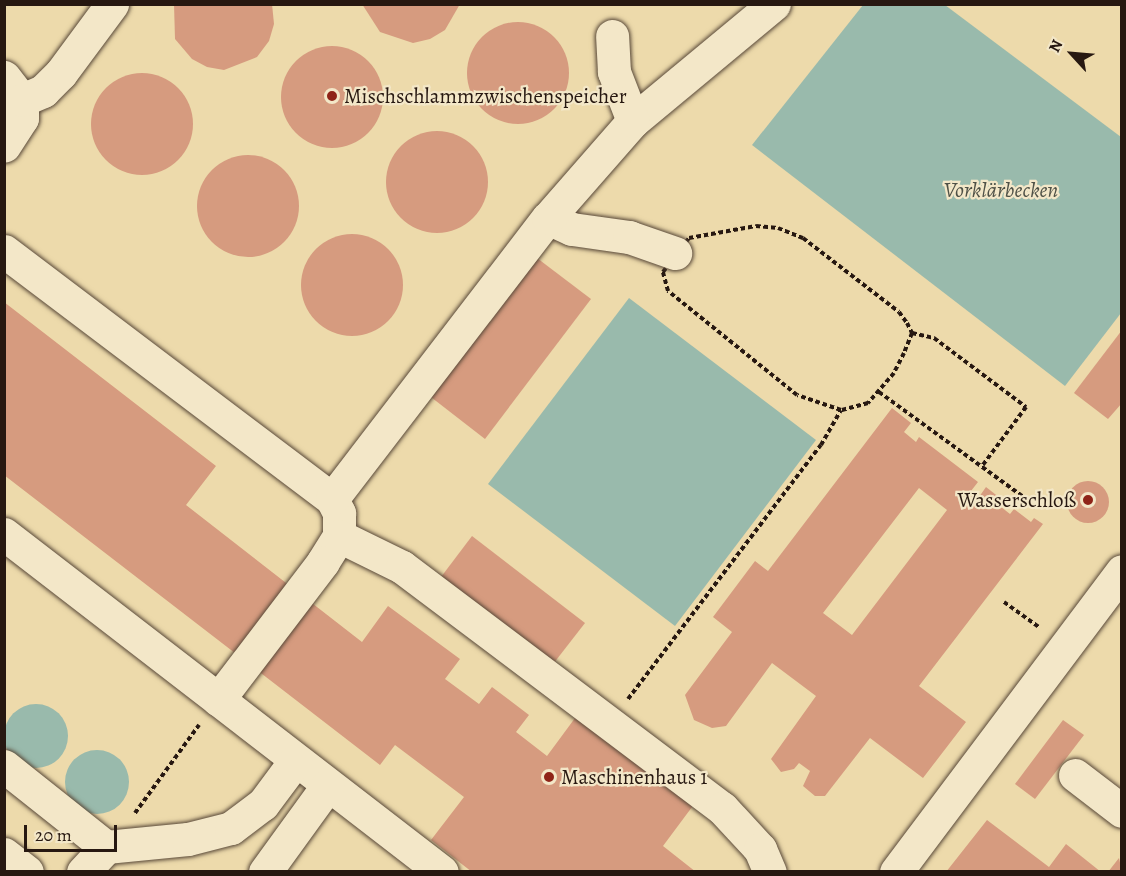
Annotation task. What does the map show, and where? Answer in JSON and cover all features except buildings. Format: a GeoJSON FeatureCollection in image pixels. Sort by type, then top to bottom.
{"type":"FeatureCollection","features":[{"type":"Feature","properties":{"kind":"lane"},"geometry":{"type":"LineString","coordinates":[[4,146],[22,118],[13,88],[43,91],[61,73],[112,4]]}},
{"type":"Feature","properties":{"kind":"lane"},"geometry":{"type":"LineString","coordinates":[[332,499],[548,218],[633,121],[774,4]]}},
{"type":"Feature","properties":{"kind":"lane"},"geometry":{"type":"LineString","coordinates":[[612,36],[614,72],[633,121]]}},
{"type":"Feature","properties":{"kind":"lane"},"geometry":{"type":"LineString","coordinates":[[548,218],[572,229],[629,237],[675,253]]}},
{"type":"Feature","properties":{"kind":"lane"},"geometry":{"type":"LineString","coordinates":[[4,251],[332,499],[339,513],[339,536],[218,700]]}},
{"type":"Feature","properties":{"kind":"lane"},"geometry":{"type":"LineString","coordinates":[[4,534],[295,761],[442,872]]}},
{"type":"Feature","properties":{"kind":"lane"},"geometry":{"type":"LineString","coordinates":[[339,536],[402,567],[608,725],[722,808],[760,849],[771,872]]}},
{"type":"Feature","properties":{"kind":"lane"},"geometry":{"type":"LineString","coordinates":[[896,872],[1122,571]]}},
{"type":"Feature","properties":{"kind":"lane"},"geometry":{"type":"LineString","coordinates":[[83,872],[118,845],[188,839],[231,828],[263,804],[295,761]]}},
{"type":"Feature","properties":{"kind":"lane"},"geometry":{"type":"LineString","coordinates":[[4,766],[118,845]]}},
{"type":"Feature","properties":{"kind":"lane"},"geometry":{"type":"LineString","coordinates":[[1075,775],[1122,811]]}},
{"type":"Feature","properties":{"kind":"lane"},"geometry":{"type":"LineString","coordinates":[[265,872],[328,786]]}},
{"type":"Feature","properties":{"kind":"lane"},"geometry":{"type":"LineString","coordinates":[[4,854],[27,872]]}},
{"type":"Feature","properties":{"kind":"path"},"geometry":{"type":"LineString","coordinates":[[912,333],[894,373],[879,392],[868,403],[842,410],[797,395],[680,303],[668,291],[663,272],[675,253],[689,238],[709,231],[756,226],[793,232],[899,312],[912,333],[934,338],[1026,407],[982,466]]}},
{"type":"Feature","properties":{"kind":"path"},"geometry":{"type":"LineString","coordinates":[[879,392],[1022,496]]}},
{"type":"Feature","properties":{"kind":"path"},"geometry":{"type":"LineString","coordinates":[[608,725],[821,445],[842,410]]}},
{"type":"Feature","properties":{"kind":"path"},"geometry":{"type":"LineString","coordinates":[[1004,602],[1065,646]]}},
{"type":"Feature","properties":{"kind":"path"},"geometry":{"type":"LineString","coordinates":[[118,845],[135,812],[218,700]]}},
{"type":"Feature","properties":{"kind":"water","name":"Vorklärbecken"},"geometry":{"type":"Polygon","coordinates":[[[863,5],[945,5],[1121,137],[1121,313],[1065,386],[752,145],[863,5]]]}},
{"type":"Feature","properties":{"kind":"water"},"geometry":{"type":"Polygon","coordinates":[[[629,298],[816,440],[675,626],[488,484],[629,298]]]}},
{"type":"Feature","properties":{"kind":"water"},"geometry":{"type":"Polygon","coordinates":[[[36,704],[48,706],[59,713],[66,724],[68,736],[66,748],[59,759],[48,766],[36,768],[24,766],[13,759],[6,748],[4,736],[6,724],[13,713],[24,706],[36,704]]]}},
{"type":"Feature","properties":{"kind":"water"},"geometry":{"type":"Polygon","coordinates":[[[91,750],[103,750],[120,759],[127,770],[129,782],[127,794],[120,805],[103,814],[91,814],[79,809],[70,800],[65,788],[65,776],[70,764],[79,755],[91,750]]]}},
{"type":"Feature","properties":{"kind":"place","name":"Mischschlammzwischenspeicher"},"geometry":{"type":"Point","coordinates":[332,96]}},
{"type":"Feature","properties":{"kind":"place","name":"Wasserschloß"},"geometry":{"type":"Point","coordinates":[1088,500]}},
{"type":"Feature","properties":{"kind":"place","name":"Maschinenhaus 1"},"geometry":{"type":"Point","coordinates":[549,777]}}]}
